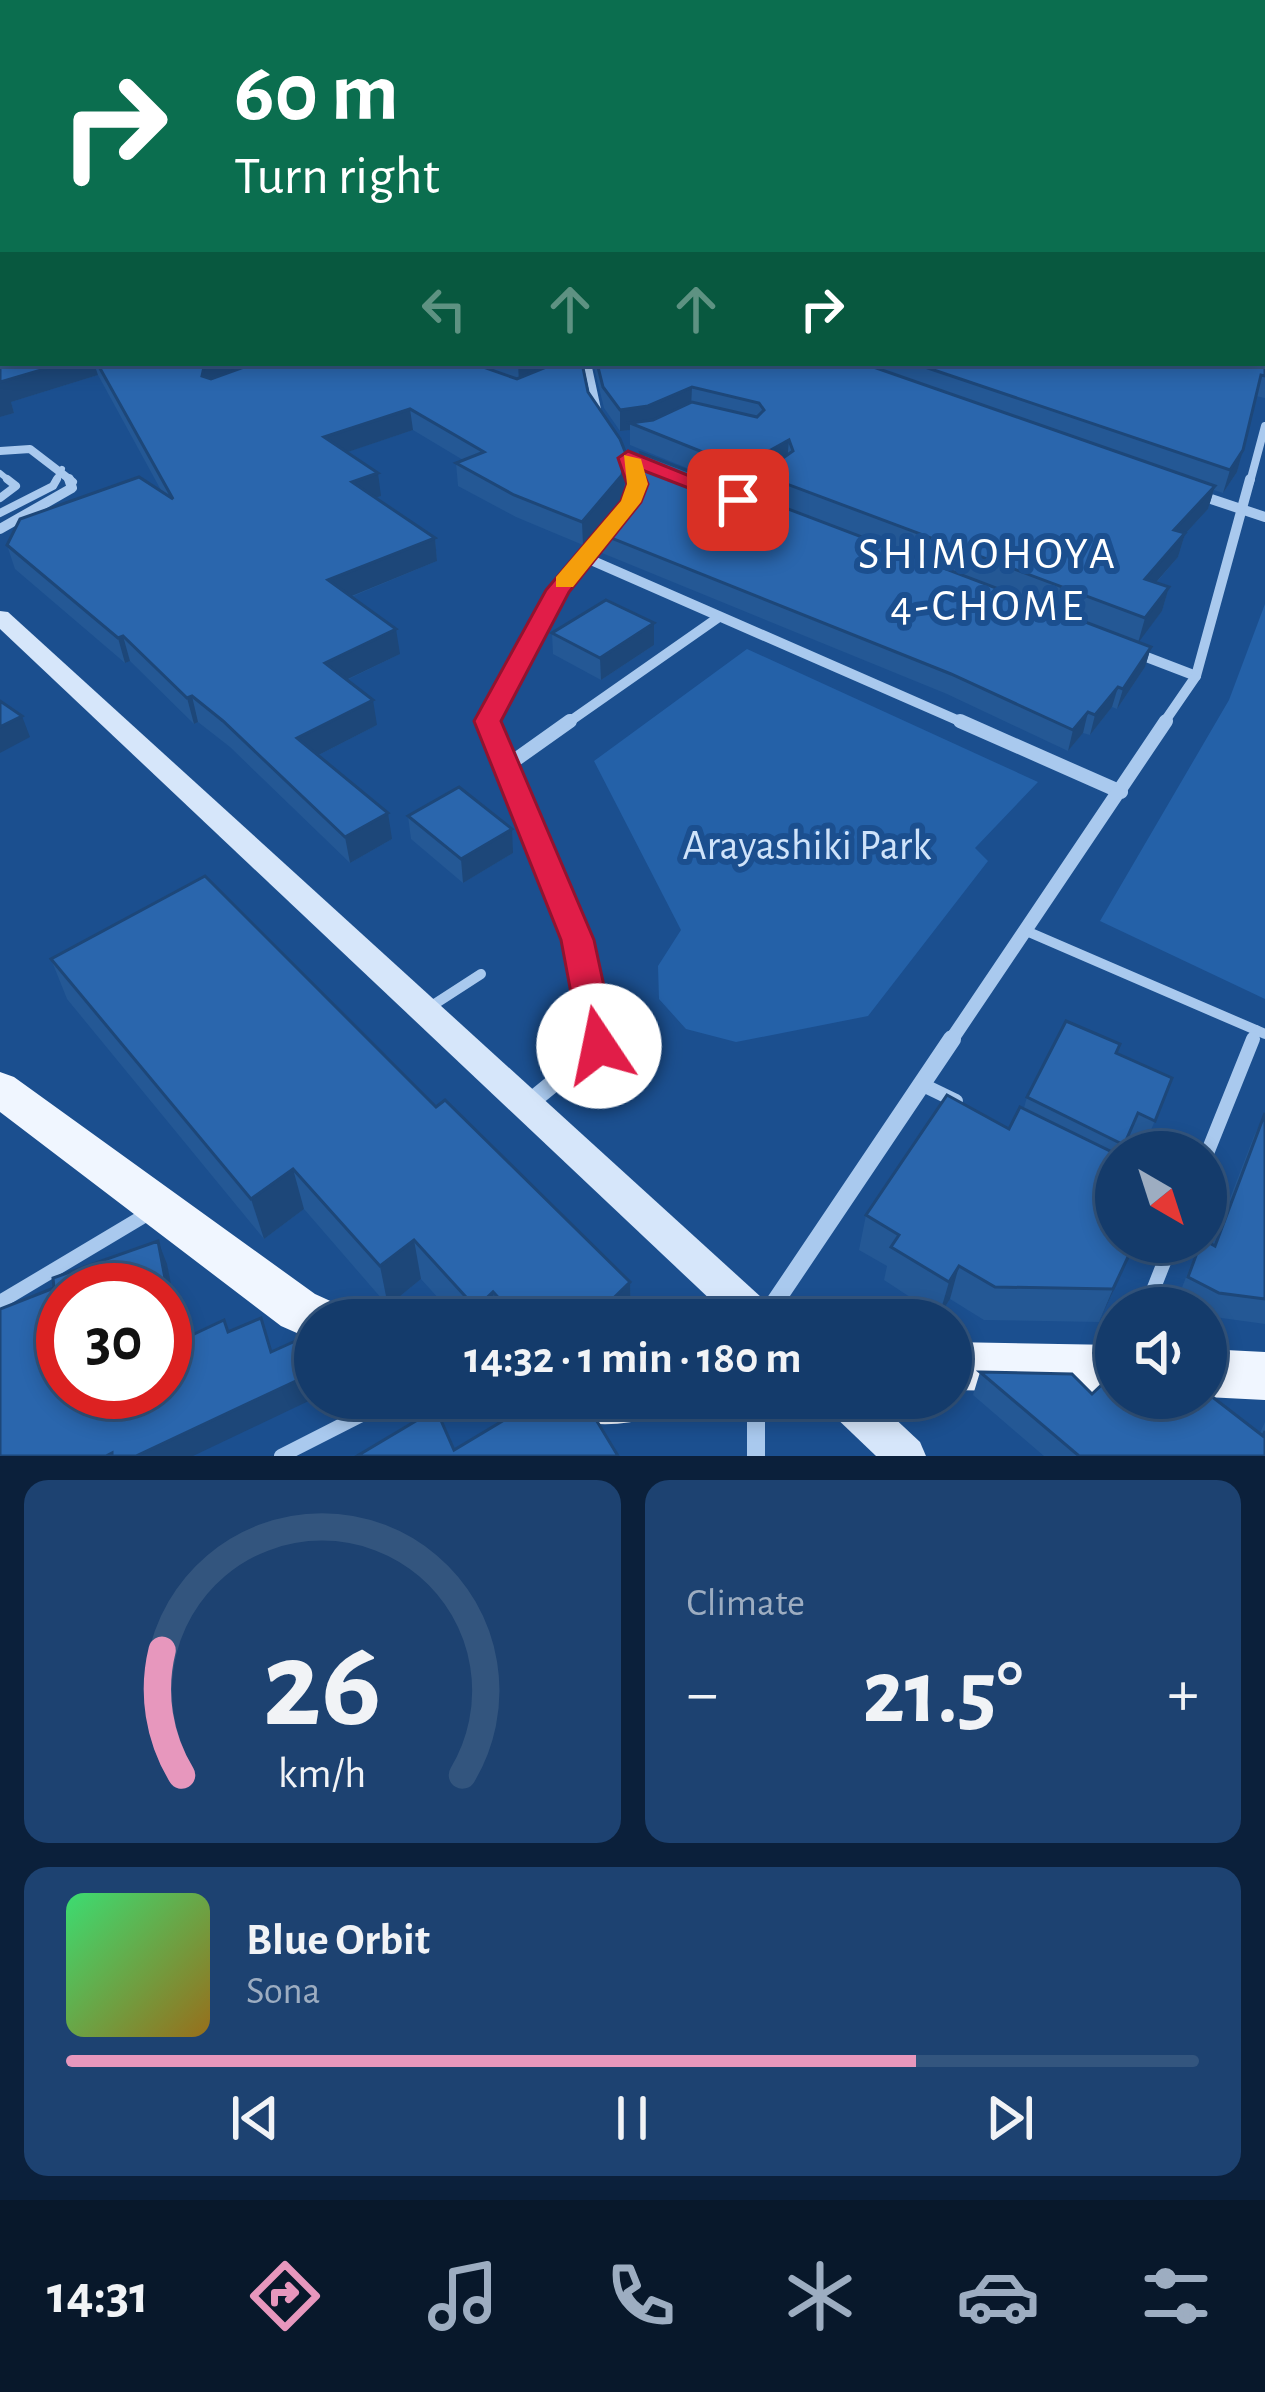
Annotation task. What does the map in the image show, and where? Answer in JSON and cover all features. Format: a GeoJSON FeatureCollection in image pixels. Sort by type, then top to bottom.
{"type":"FeatureCollection","features":[{"type":"Feature","properties":{"kind":"main road"},"geometry":{"type":"LineString","coordinates":[[0,1089],[294,1307]]}},
{"type":"Feature","properties":{"kind":"main road"},"geometry":{"type":"LineString","coordinates":[[972,1366],[1095,1369]]}},
{"type":"Feature","properties":{"kind":"main road"},"geometry":{"type":"LineString","coordinates":[[1227,1374],[1265,1376]]}},
{"type":"Feature","properties":{"kind":"street"},"geometry":{"type":"LineString","coordinates":[[527,1104],[599,1046],[578,940],[487,721],[558,590],[631,502],[637,484],[628,458],[596,411],[588,366]]}},
{"type":"Feature","properties":{"kind":"street"},"geometry":{"type":"LineString","coordinates":[[775,1299],[1196,676],[1265,426]]}},
{"type":"Feature","properties":{"kind":"street"},"geometry":{"type":"LineString","coordinates":[[0,452],[30,448],[73,482],[72,488],[0,530]]}},
{"type":"Feature","properties":{"kind":"street"},"geometry":{"type":"LineString","coordinates":[[628,458],[650,466]]}},
{"type":"Feature","properties":{"kind":"street"},"geometry":{"type":"LineString","coordinates":[[1184,490],[1265,517]]}},
{"type":"Feature","properties":{"kind":"street"},"geometry":{"type":"LineString","coordinates":[[584,557],[1121,792]]}},
{"type":"Feature","properties":{"kind":"street"},"geometry":{"type":"LineString","coordinates":[[0,617],[738,1299]]}},
{"type":"Feature","properties":{"kind":"street"},"geometry":{"type":"LineString","coordinates":[[508,765],[719,617]]}},
{"type":"Feature","properties":{"kind":"street"},"geometry":{"type":"LineString","coordinates":[[1132,651],[1196,676]]}},
{"type":"Feature","properties":{"kind":"street"},"geometry":{"type":"LineString","coordinates":[[755,1456],[756,1419]]}},
{"type":"Feature","properties":{"kind":"street"},"geometry":{"type":"LineString","coordinates":[[866,1419],[906,1456]]}},
{"type":"Feature","properties":{"kind":"lane"},"geometry":{"type":"LineString","coordinates":[[615,439],[629,438]]}},
{"type":"Feature","properties":{"kind":"lane"},"geometry":{"type":"LineString","coordinates":[[0,513],[53,486],[62,469]]}},
{"type":"Feature","properties":{"kind":"lane"},"geometry":{"type":"LineString","coordinates":[[0,473],[16,486],[0,498]]}},
{"type":"Feature","properties":{"kind":"lane"},"geometry":{"type":"LineString","coordinates":[[1024,930],[1261,1032],[1217,1131]]}},
{"type":"Feature","properties":{"kind":"lane"},"geometry":{"type":"LineString","coordinates":[[426,1010],[481,974]]}},
{"type":"Feature","properties":{"kind":"lane"},"geometry":{"type":"LineString","coordinates":[[920,1084],[979,1113]]}},
{"type":"Feature","properties":{"kind":"lane"},"geometry":{"type":"LineString","coordinates":[[0,1301],[159,1207]]}},
{"type":"Feature","properties":{"kind":"lane"},"geometry":{"type":"LineString","coordinates":[[281,1456],[354,1419]]}},
{"type":"Feature","properties":{"kind":"green space"},"geometry":{"type":"Polygon","coordinates":[[[1265,604],[1265,999],[1100,921],[1229,700],[1265,604]]]}},
{"type":"Feature","properties":{"kind":"green space","name":"Arayashiki Park"},"geometry":{"type":"Polygon","coordinates":[[[747,649],[1038,782],[975,848],[988,861],[868,1016],[736,1042],[686,1029],[659,999],[658,966],[681,930],[594,761],[747,649]]]}},
{"type":"Feature","properties":{"kind":"building"},"geometry":{"type":"Polygon","coordinates":[[[0,366],[55,366],[0,382],[0,366]]]}},
{"type":"Feature","properties":{"kind":"building"},"geometry":{"type":"Polygon","coordinates":[[[99,366],[206,366],[202,376],[211,379],[247,366],[480,366],[517,379],[549,366],[583,366],[588,392],[626,454],[622,475],[582,522],[514,495],[456,463],[484,452],[410,409],[324,437],[378,473],[352,482],[435,538],[328,580],[396,629],[325,663],[373,700],[297,738],[388,813],[345,837],[223,721],[192,696],[187,698],[123,636],[118,638],[7,545],[20,519],[139,477],[173,499],[99,366]]]}},
{"type":"Feature","properties":{"kind":"building"},"geometry":{"type":"Polygon","coordinates":[[[598,366],[871,366],[1215,486],[1174,530],[1185,533],[1145,579],[1169,587],[1145,618],[760,474],[793,451],[789,440],[740,467],[630,423],[653,420],[692,402],[757,417],[764,410],[759,403],[692,387],[648,406],[620,410],[603,387],[598,366]]]}},
{"type":"Feature","properties":{"kind":"building"},"geometry":{"type":"Polygon","coordinates":[[[922,366],[1265,366],[1243,450],[1230,470],[922,366]]]}},
{"type":"Feature","properties":{"kind":"building"},"geometry":{"type":"Polygon","coordinates":[[[641,453],[1151,647],[1123,689],[1118,687],[1095,715],[1088,712],[1073,730],[951,674],[601,534],[639,489],[645,463],[641,453]]]}},
{"type":"Feature","properties":{"kind":"building"},"geometry":{"type":"Polygon","coordinates":[[[606,600],[654,623],[600,658],[552,633],[606,600]]]}},
{"type":"Feature","properties":{"kind":"building"},"geometry":{"type":"Polygon","coordinates":[[[0,701],[22,716],[0,727],[0,701]]]}},
{"type":"Feature","properties":{"kind":"building"},"geometry":{"type":"Polygon","coordinates":[[[459,787],[512,829],[461,859],[408,816],[459,787]]]}},
{"type":"Feature","properties":{"kind":"building"},"geometry":{"type":"Polygon","coordinates":[[[205,876],[436,1107],[445,1100],[630,1282],[613,1299],[500,1299],[493,1292],[486,1299],[468,1299],[414,1240],[380,1266],[293,1169],[251,1199],[51,959],[205,876]]]}},
{"type":"Feature","properties":{"kind":"building"},"geometry":{"type":"Polygon","coordinates":[[[1066,1021],[1120,1044],[1116,1053],[1172,1078],[1155,1121],[1138,1113],[1130,1131],[1096,1131],[1027,1097],[1066,1021]]]}},
{"type":"Feature","properties":{"kind":"building"},"geometry":{"type":"Polygon","coordinates":[[[947,1095],[1009,1129],[1020,1107],[1095,1144],[1095,1263],[1125,1263],[1114,1287],[995,1287],[959,1266],[949,1282],[891,1247],[899,1235],[866,1215],[947,1095]]]}},
{"type":"Feature","properties":{"kind":"building"},"geometry":{"type":"Polygon","coordinates":[[[1265,1113],[1265,1299],[1227,1294],[1227,1287],[1207,1287],[1188,1277],[1193,1263],[1227,1263],[1227,1214],[1265,1113]]]}},
{"type":"Feature","properties":{"kind":"building"},"geometry":{"type":"Polygon","coordinates":[[[158,1241],[162,1263],[96,1263],[158,1241]]]}},
{"type":"Feature","properties":{"kind":"building"},"geometry":{"type":"Polygon","coordinates":[[[36,1295],[36,1419],[192,1419],[192,1335],[224,1320],[228,1332],[261,1318],[271,1352],[294,1342],[294,1382],[136,1456],[0,1456],[0,1309],[36,1295]]]}},
{"type":"Feature","properties":{"kind":"building"},"geometry":{"type":"Polygon","coordinates":[[[980,1372],[1072,1374],[1092,1394],[1095,1391],[1095,1419],[1227,1419],[1227,1408],[1263,1436],[1265,1431],[1265,1456],[1079,1456],[980,1372]]]}},
{"type":"Feature","properties":{"kind":"building"},"geometry":{"type":"Polygon","coordinates":[[[419,1419],[440,1419],[454,1450],[506,1419],[596,1419],[618,1456],[357,1456],[419,1419]]]}},
{"type":"Feature","properties":{"kind":"slow traffic"},"geometry":{"type":"LineString","coordinates":[[564,582],[631,502],[637,484],[631,459]]}},
{"type":"Feature","properties":{"kind":"district","name":"SHIMOHOYA 4-CHOME"},"geometry":{"type":"Point","coordinates":[988,578]}},
{"type":"Feature","properties":{"kind":"route"},"geometry":{"type":"LineString","coordinates":[[599,1046],[578,940],[487,721],[558,590],[631,502],[637,484],[628,458],[738,500]]}}]}
